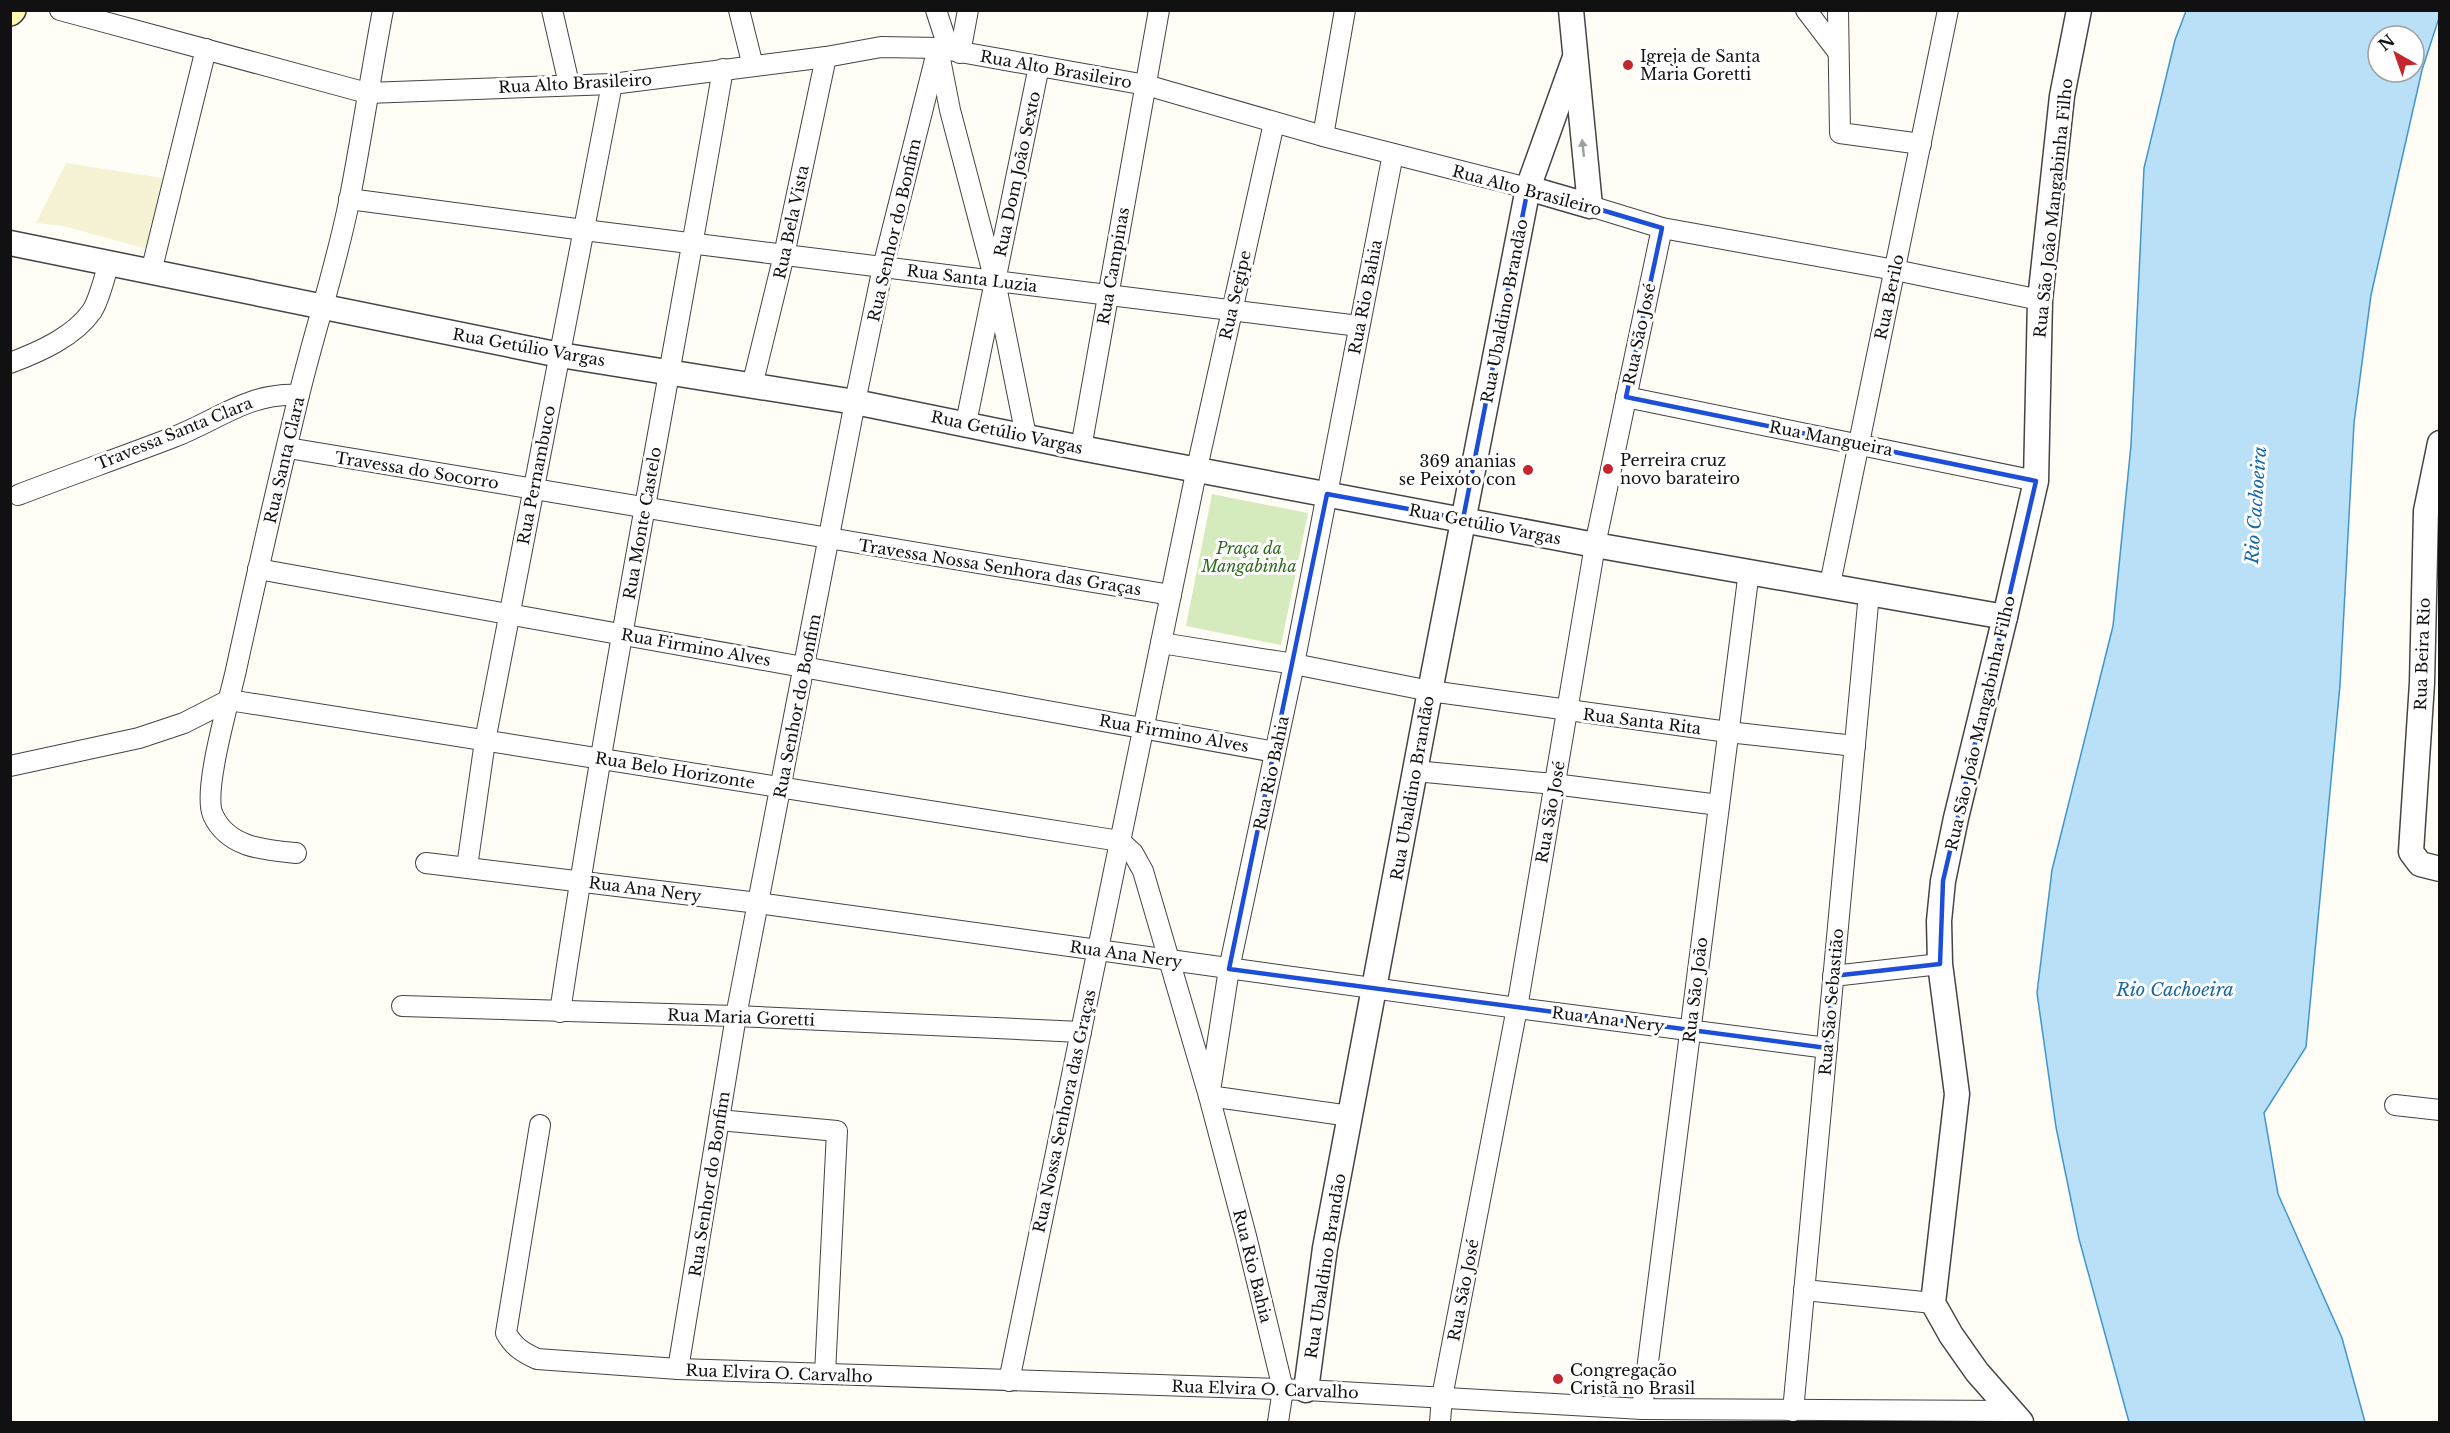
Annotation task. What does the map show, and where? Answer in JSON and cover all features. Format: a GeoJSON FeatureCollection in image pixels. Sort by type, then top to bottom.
{"type":"FeatureCollection","features":[{"type":"Feature","properties":{"kind":"street","name":"Rua Alto Brasileiro"},"geometry":{"type":"LineString","coordinates":[[60,10],[367,93],[612,84],[826,57],[881,47],[949,50],[1146,85],[1274,123],[1528,188],[1662,228],[1895,270],[2040,300]]}},
{"type":"Feature","properties":{"kind":"street","name":"Rua Santa Clara"},"geometry":{"type":"LineString","coordinates":[[296,853],[264,850],[244,845],[228,835],[212,814],[211,792],[216,756],[258,568],[349,199],[383,10]]}},
{"type":"Feature","properties":{"kind":"street"},"geometry":{"type":"LineString","coordinates":[[552,10],[569,84]]}},
{"type":"Feature","properties":{"kind":"street"},"geometry":{"type":"LineString","coordinates":[[740,10],[753,66]]}},
{"type":"Feature","properties":{"kind":"street"},"geometry":{"type":"LineString","coordinates":[[936,10],[949,50],[950,110],[994,281],[1026,436]]}},
{"type":"Feature","properties":{"kind":"street","name":"Rua Senhor do Bonfim"},"geometry":{"type":"LineString","coordinates":[[678,1369],[736,1016],[883,267],[949,50],[968,10]]}},
{"type":"Feature","properties":{"kind":"street","name":"Rua Campinas"},"geometry":{"type":"LineString","coordinates":[[1081,448],[1159,10]]}},
{"type":"Feature","properties":{"kind":"street"},"geometry":{"type":"LineString","coordinates":[[1323,136],[1345,10]]}},
{"type":"Feature","properties":{"kind":"street"},"geometry":{"type":"LineString","coordinates":[[1570,10],[1590,206]]}},
{"type":"Feature","properties":{"kind":"street"},"geometry":{"type":"LineString","coordinates":[[1806,10],[1838,52]]}},
{"type":"Feature","properties":{"kind":"street"},"geometry":{"type":"LineString","coordinates":[[1838,10],[1840,133],[1921,144]]}},
{"type":"Feature","properties":{"kind":"street","name":"Rua Berilo"},"geometry":{"type":"LineString","coordinates":[[1830,584],[1948,10]]}},
{"type":"Feature","properties":{"kind":"street","name":"Rua São João Mangabinha Filho"},"geometry":{"type":"LineString","coordinates":[[1933,1303],[1957,1094],[1940,964],[1939,921],[1942,881],[2036,481],[2040,300],[2062,96],[2079,10]]}},
{"type":"Feature","properties":{"kind":"street"},"geometry":{"type":"LineString","coordinates":[[151,272],[206,49]]}},
{"type":"Feature","properties":{"kind":"street","name":"Rua Bela Vista"},"geometry":{"type":"LineString","coordinates":[[752,386],[784,255],[826,57]]}},
{"type":"Feature","properties":{"kind":"street","name":"Rua Ubaldino Brandão"},"geometry":{"type":"LineString","coordinates":[[1294,1389],[1325,1248],[1528,188],[1574,60]]}},
{"type":"Feature","properties":{"kind":"street","name":"Rua Dom João Sexto"},"geometry":{"type":"LineString","coordinates":[[966,423],[1039,66]]}},
{"type":"Feature","properties":{"kind":"street","name":"Rua Monte Castelo"},"geometry":{"type":"LineString","coordinates":[[560,1012],[580,881],[644,508],[723,69]]}},
{"type":"Feature","properties":{"kind":"street","name":"Rua Pernambuco"},"geometry":{"type":"LineString","coordinates":[[467,867],[485,741],[612,84]]}},
{"type":"Feature","properties":{"kind":"street","name":"Rua Segipe"},"geometry":{"type":"LineString","coordinates":[[1197,468],[1274,123]]}},
{"type":"Feature","properties":{"kind":"street","name":"Rua Rio Bahia"},"geometry":{"type":"LineString","coordinates":[[1294,1389],[1246,1236],[1209,1096],[1229,969],[1294,664],[1394,154]]}},
{"type":"Feature","properties":{"kind":"street","name":"Rua Santa Luzia"},"geometry":{"type":"LineString","coordinates":[[349,199],[1359,326]]}},
{"type":"Feature","properties":{"kind":"street","name":"Rua São José"},"geometry":{"type":"LineString","coordinates":[[1440,1422],[1442,1397],[1517,1008],[1595,544],[1662,228]]}},
{"type":"Feature","properties":{"kind":"street","name":"Rua Getúlio Vargas"},"geometry":{"type":"LineString","coordinates":[[10,243],[560,355],[669,370],[855,402],[1081,448],[1327,494],[2005,617]]}},
{"type":"Feature","properties":{"kind":"street"},"geometry":{"type":"LineString","coordinates":[[10,363],[64,337],[80,324],[93,310],[109,263]]}},
{"type":"Feature","properties":{"kind":"street","name":"Travessa Santa Clara"},"geometry":{"type":"LineString","coordinates":[[18,495],[177,436],[255,399],[280,394],[299,396]]}},
{"type":"Feature","properties":{"kind":"street","name":"Rua Mangueira"},"geometry":{"type":"LineString","coordinates":[[1626,397],[2036,481]]}},
{"type":"Feature","properties":{"kind":"street","name":"Rua Beira Rio"},"geometry":{"type":"LineString","coordinates":[[2430,866],[2411,852],[2431,685],[2433,512],[2439,443]]}},
{"type":"Feature","properties":{"kind":"street","name":"Travessa do Socorro"},"geometry":{"type":"LineString","coordinates":[[288,448],[830,538]]}},
{"type":"Feature","properties":{"kind":"street","name":"Rua Nossa Senhora das Graças"},"geometry":{"type":"LineString","coordinates":[[1009,1381],[1197,468]]}},
{"type":"Feature","properties":{"kind":"street","name":"Travessa Nossa Senhora das Graças"},"geometry":{"type":"LineString","coordinates":[[830,538],[1171,595]]}},
{"type":"Feature","properties":{"kind":"street","name":"Rua Firmino Alves"},"geometry":{"type":"LineString","coordinates":[[258,568],[1275,752]]}},
{"type":"Feature","properties":{"kind":"street","name":"Rua São João"},"geometry":{"type":"LineString","coordinates":[[1642,1409],[1749,571]]}},
{"type":"Feature","properties":{"kind":"street","name":"Rua São Sebastião"},"geometry":{"type":"LineString","coordinates":[[1793,1411],[1869,593]]}},
{"type":"Feature","properties":{"kind":"street","name":"Rua Santa Rita"},"geometry":{"type":"LineString","coordinates":[[1161,643],[1294,664],[1430,692],[1728,732],[1855,746]]}},
{"type":"Feature","properties":{"kind":"street"},"geometry":{"type":"LineString","coordinates":[[10,766],[139,738],[184,723],[230,700]]}},
{"type":"Feature","properties":{"kind":"street","name":"Rua Belo Horizonte"},"geometry":{"type":"LineString","coordinates":[[230,700],[1120,842]]}},
{"type":"Feature","properties":{"kind":"street"},"geometry":{"type":"LineString","coordinates":[[1416,771],[1554,784],[1719,805]]}},
{"type":"Feature","properties":{"kind":"street"},"geometry":{"type":"LineString","coordinates":[[1120,842],[1133,853],[1139,862],[1171,960],[1209,1096],[1350,1116]]}},
{"type":"Feature","properties":{"kind":"street","name":"Rua Ana Nery"},"geometry":{"type":"LineString","coordinates":[[426,863],[758,903],[1229,969],[1827,1048]]}},
{"type":"Feature","properties":{"kind":"street"},"geometry":{"type":"LineString","coordinates":[[1833,976],[1940,964]]}},
{"type":"Feature","properties":{"kind":"street","name":"Rua Maria Goretti"},"geometry":{"type":"LineString","coordinates":[[402,1006],[736,1016],[1081,1032]]}},
{"type":"Feature","properties":{"kind":"street"},"geometry":{"type":"LineString","coordinates":[[2395,1105],[2439,1110]]}},
{"type":"Feature","properties":{"kind":"street"},"geometry":{"type":"LineString","coordinates":[[719,1120],[837,1131],[825,1374]]}},
{"type":"Feature","properties":{"kind":"street","name":"Rua Elvira O. Carvalho"},"geometry":{"type":"LineString","coordinates":[[540,1125],[506,1333],[511,1343],[519,1351],[537,1359],[678,1369],[1294,1389],[1642,1409],[2017,1417]]}},
{"type":"Feature","properties":{"kind":"street"},"geometry":{"type":"LineString","coordinates":[[1804,1290],[1933,1303],[1951,1335],[1977,1372],[2017,1417]]}},
{"type":"Feature","properties":{"kind":"street"},"geometry":{"type":"LineString","coordinates":[[1278,1422],[1294,1389]]}},
{"type":"Feature","properties":{"kind":"highlighted area"},"geometry":{"type":"Polygon","coordinates":[[[1528,188],[1662,228],[1626,397],[2036,481],[1943,881],[1940,964],[1833,976],[1827,1048],[1229,969],[1327,494],[1463,519],[1528,188]]]}},
{"type":"Feature","properties":{"kind":"shaded area"},"geometry":{"type":"Polygon","coordinates":[[[66,163],[169,179],[151,250],[63,226],[36,223],[66,163]]]}},
{"type":"Feature","properties":{"kind":"green space","name":"Praça da Mangabinha"},"geometry":{"type":"Polygon","coordinates":[[[1212,494],[1308,513],[1281,645],[1186,626],[1212,494]]]}},
{"type":"Feature","properties":{"kind":"water","name":"Rio Cachoeira"},"geometry":{"type":"Polygon","coordinates":[[[2186,11],[2439,11],[2439,18],[2426,58],[2426,24],[2366,24],[2366,84],[2419,84],[2371,295],[2354,423],[2340,685],[2306,1047],[2264,1113],[2278,1194],[2342,1338],[2365,1422],[2129,1422],[2079,1239],[2056,1127],[2037,993],[2052,870],[2113,626],[2131,445],[2144,168],[2175,40],[2186,11]]]}},
{"type":"Feature","properties":{"kind":"place","name":"Igreja de Santa Maria Goretti"},"geometry":{"type":"Point","coordinates":[1628,65]}},
{"type":"Feature","properties":{"kind":"place","name":"Perreira cruz novo barateiro"},"geometry":{"type":"Point","coordinates":[1608,469]}},
{"type":"Feature","properties":{"kind":"place","name":"369 ananias se Peixoto con"},"geometry":{"type":"Point","coordinates":[1528,470]}},
{"type":"Feature","properties":{"kind":"place","name":"Congregação Cristã no Brasil"},"geometry":{"type":"Point","coordinates":[1558,1379]}}]}
